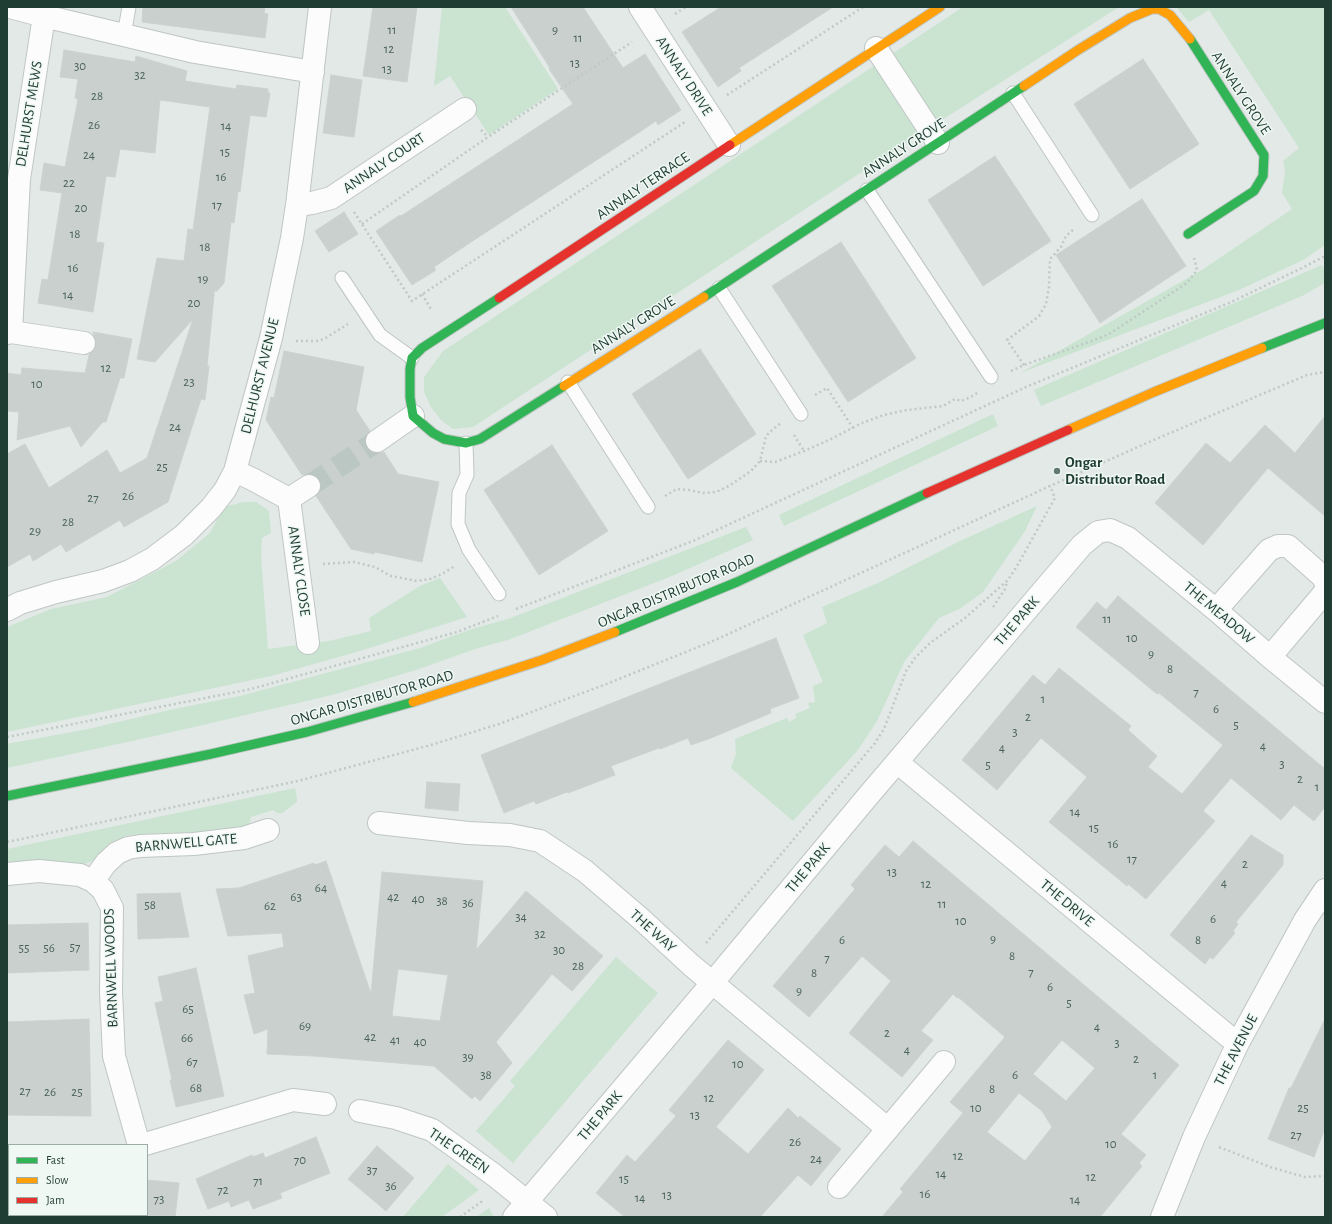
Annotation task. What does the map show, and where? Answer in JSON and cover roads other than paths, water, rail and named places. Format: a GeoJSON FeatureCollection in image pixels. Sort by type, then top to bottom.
{"type":"FeatureCollection","features":[{"type":"Feature","properties":{"kind":"street"},"geometry":{"type":"LineString","coordinates":[[10,7],[195,52],[313,72]]}},
{"type":"Feature","properties":{"kind":"street","name":"DELHURST AVENUE"},"geometry":{"type":"LineString","coordinates":[[7,610],[20,603],[56,592],[103,581],[130,571],[152,559],[184,535],[212,508],[225,490],[235,471],[271,338],[292,238],[320,7]]}},
{"type":"Feature","properties":{"kind":"street","name":"ANNALY DRIVE"},"geometry":{"type":"LineString","coordinates":[[640,7],[729,145]]}},
{"type":"Feature","properties":{"kind":"street","name":"ANNALY TERRACE"},"geometry":{"type":"LineString","coordinates":[[412,358],[422,348],[940,7]]}},
{"type":"Feature","properties":{"kind":"street","name":"ANNALY GROVE"},"geometry":{"type":"LineString","coordinates":[[466,443],[480,439],[719,288],[1078,50],[1130,18],[1152,9],[1159,9],[1170,15],[1186,34],[1264,155],[1263,176],[1254,191],[1188,234]]}},
{"type":"Feature","properties":{"kind":"street","name":"DELHURST MEWS"},"geometry":{"type":"LineString","coordinates":[[44,16],[18,179],[9,332],[84,343]]}},
{"type":"Feature","properties":{"kind":"street"},"geometry":{"type":"LineString","coordinates":[[876,48],[938,143]]}},
{"type":"Feature","properties":{"kind":"street","name":"ANNALY COURT"},"geometry":{"type":"LineString","coordinates":[[297,204],[312,203],[331,198],[465,109]]}},
{"type":"Feature","properties":{"kind":"street","name":"ONGAR DISTRIBUTOR ROAD"},"geometry":{"type":"LineString","coordinates":[[7,796],[211,754],[307,732],[418,701],[542,660],[642,622],[737,582],[905,503],[1053,436],[1261,348],[1325,323]]}},
{"type":"Feature","properties":{"kind":"street"},"geometry":{"type":"LineString","coordinates":[[412,358],[410,369],[410,407],[413,416],[433,433],[444,439],[466,443]]}},
{"type":"Feature","properties":{"kind":"street"},"geometry":{"type":"LineString","coordinates":[[377,441],[413,416]]}},
{"type":"Feature","properties":{"kind":"street"},"geometry":{"type":"LineString","coordinates":[[235,471],[289,499],[309,486]]}},
{"type":"Feature","properties":{"kind":"street","name":"ANNALY CLOSE"},"geometry":{"type":"LineString","coordinates":[[289,499],[308,643]]}},
{"type":"Feature","properties":{"kind":"street","name":"THE MEADOW"},"geometry":{"type":"LineString","coordinates":[[1110,530],[1128,538],[1325,702]]}},
{"type":"Feature","properties":{"kind":"street","name":"THE PARK"},"geometry":{"type":"LineString","coordinates":[[521,1209],[897,762],[1082,545],[1098,532],[1110,530]]}},
{"type":"Feature","properties":{"kind":"street"},"geometry":{"type":"LineString","coordinates":[[1216,610],[1269,550],[1278,546],[1288,546],[1323,577],[1325,582]]}},
{"type":"Feature","properties":{"kind":"street"},"geometry":{"type":"LineString","coordinates":[[1270,657],[1325,592]]}},
{"type":"Feature","properties":{"kind":"street","name":"THE DRIVE"},"geometry":{"type":"LineString","coordinates":[[897,762],[1238,1043]]}},
{"type":"Feature","properties":{"kind":"street","name":"THE WAY"},"geometry":{"type":"LineString","coordinates":[[379,823],[468,833],[510,835],[540,840],[585,871],[641,919],[691,965],[888,1129]]}},
{"type":"Feature","properties":{"kind":"street","name":"BARNWELL GATE"},"geometry":{"type":"LineString","coordinates":[[93,880],[106,863],[117,853],[128,848],[140,846],[194,844],[244,838],[268,830]]}},
{"type":"Feature","properties":{"kind":"street"},"geometry":{"type":"LineString","coordinates":[[7,874],[39,871],[80,875],[93,880]]}},
{"type":"Feature","properties":{"kind":"street","name":"BARNWELL WOODS"},"geometry":{"type":"LineString","coordinates":[[93,880],[104,890],[112,908],[111,992],[114,1056],[140,1144]]}},
{"type":"Feature","properties":{"kind":"street","name":"THE AVENUE"},"geometry":{"type":"LineString","coordinates":[[1162,1217],[1194,1137],[1238,1043],[1305,920],[1325,890]]}},
{"type":"Feature","properties":{"kind":"street"},"geometry":{"type":"LineString","coordinates":[[839,1187],[944,1062]]}},
{"type":"Feature","properties":{"kind":"street","name":"BARNWELL WOODS"},"geometry":{"type":"LineString","coordinates":[[143,1144],[293,1100],[325,1104]]}},
{"type":"Feature","properties":{"kind":"street","name":"THE GREEN"},"geometry":{"type":"LineString","coordinates":[[360,1111],[396,1118],[432,1130],[506,1184],[521,1209],[546,1217]]}},
{"type":"Feature","properties":{"kind":"lane"},"geometry":{"type":"LineString","coordinates":[[124,35],[129,7]]}},
{"type":"Feature","properties":{"kind":"lane"},"geometry":{"type":"LineString","coordinates":[[1013,93],[1092,215]]}},
{"type":"Feature","properties":{"kind":"lane"},"geometry":{"type":"LineString","coordinates":[[867,190],[991,377]]}},
{"type":"Feature","properties":{"kind":"lane"},"geometry":{"type":"LineString","coordinates":[[342,278],[380,335],[412,358]]}},
{"type":"Feature","properties":{"kind":"lane"},"geometry":{"type":"LineString","coordinates":[[719,288],[798,410]]}},
{"type":"Feature","properties":{"kind":"lane"},"geometry":{"type":"LineString","coordinates":[[568,382],[648,507]]}},
{"type":"Feature","properties":{"kind":"lane"},"geometry":{"type":"LineString","coordinates":[[466,443],[467,475],[459,494],[458,524],[469,550],[499,594]]}},
{"type":"Feature","properties":{"kind":"tunnel"},"geometry":{"type":"LineString","coordinates":[[309,486],[377,441]]}},
{"type":"Feature","properties":{"kind":"place","name":"Ongar Distributor Road"},"geometry":{"type":"Point","coordinates":[1057,471]}}]}
